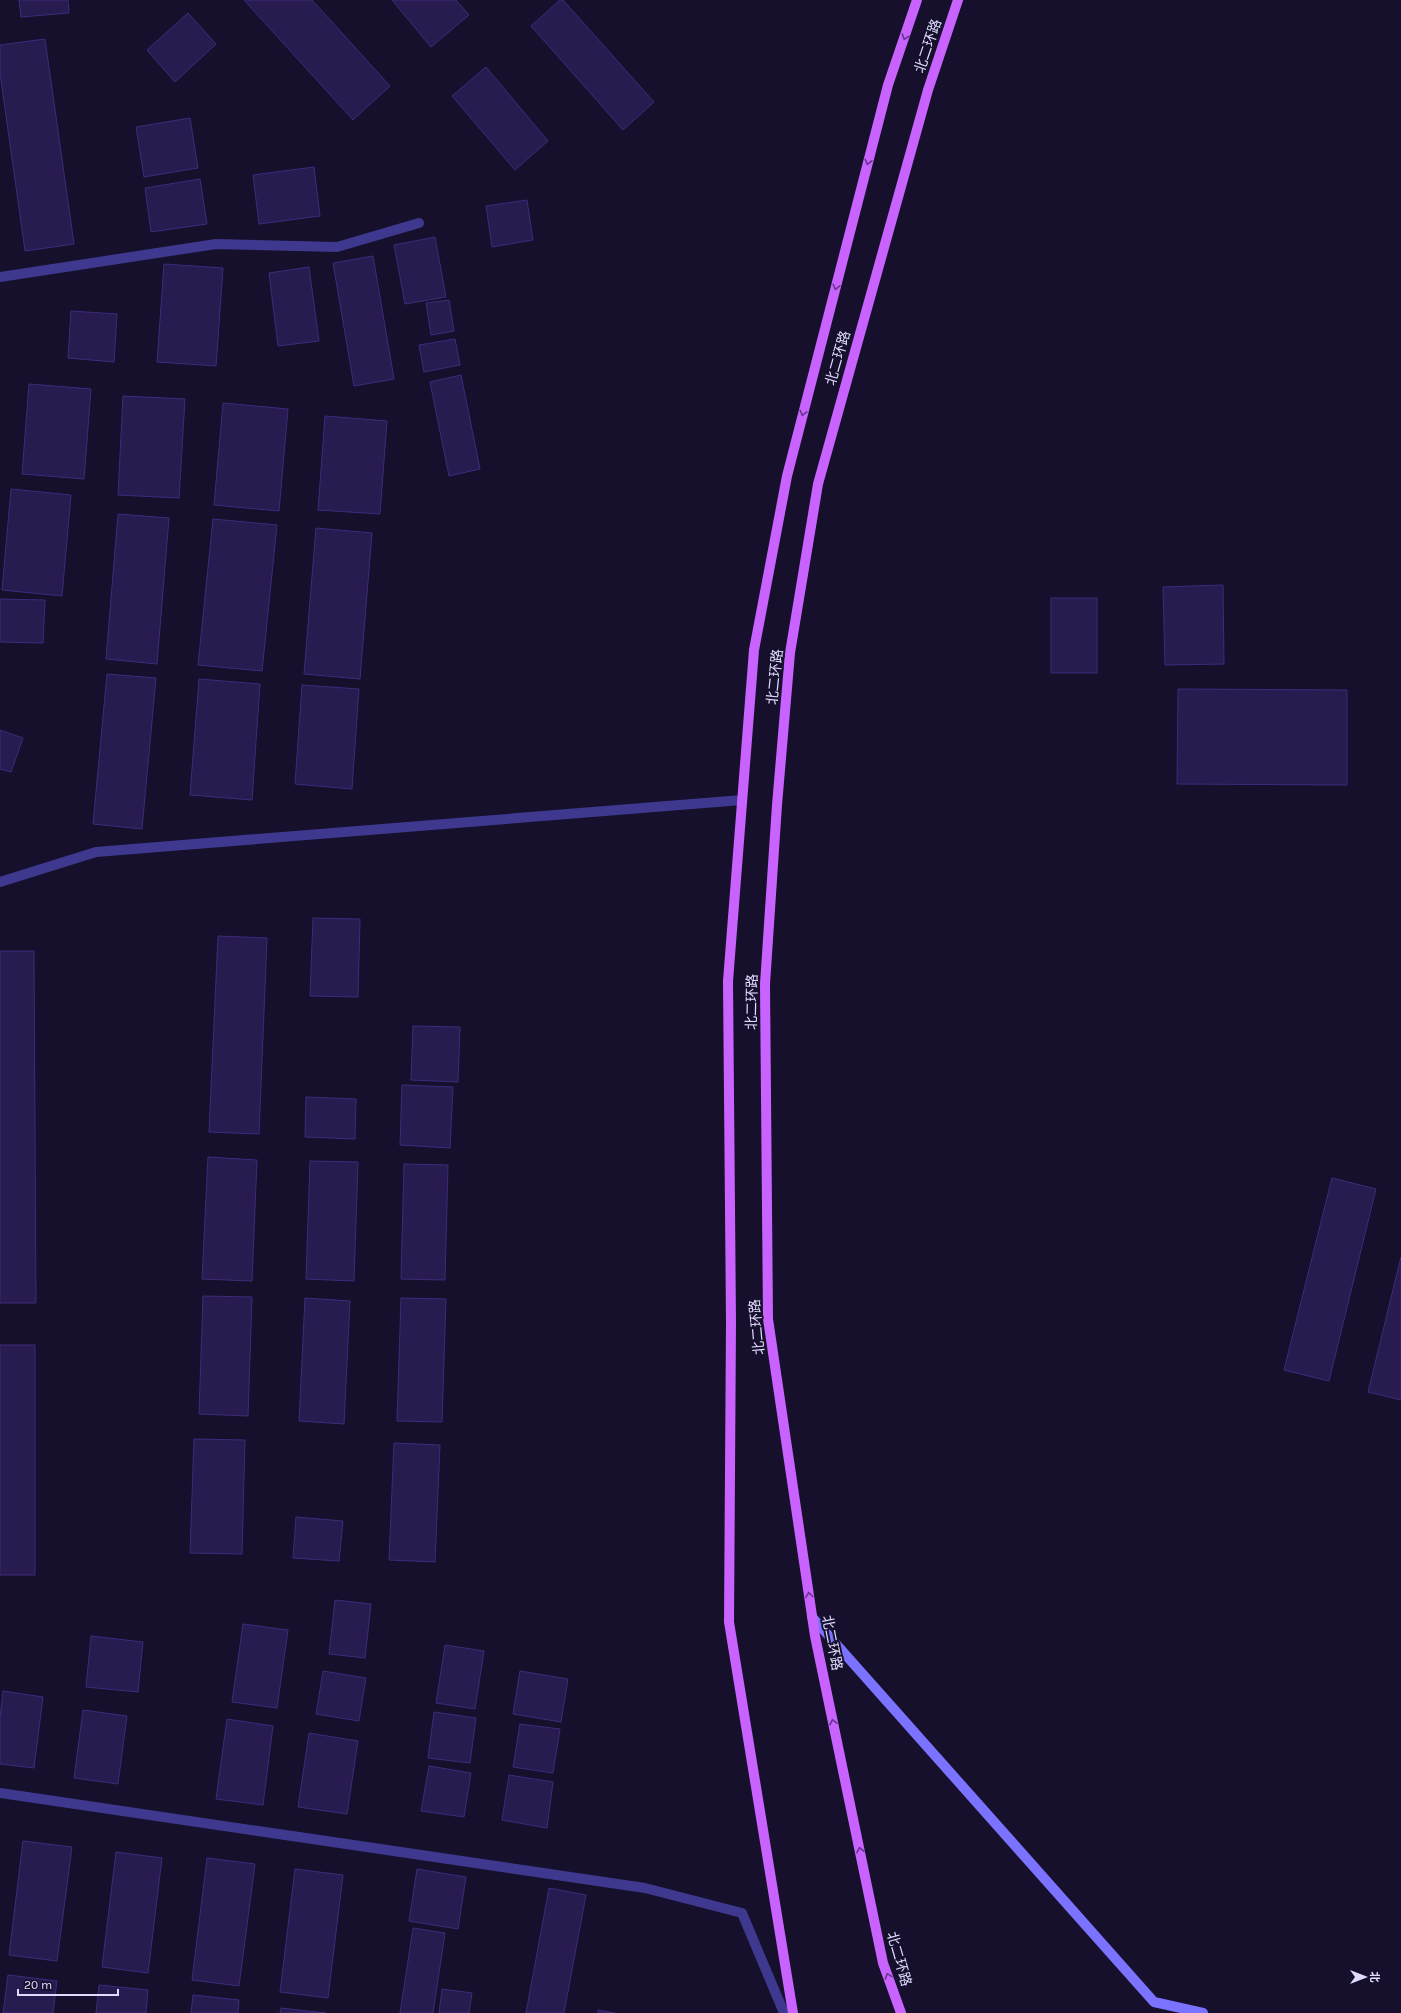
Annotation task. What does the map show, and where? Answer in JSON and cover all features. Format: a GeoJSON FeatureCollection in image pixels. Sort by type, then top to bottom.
{"type":"FeatureCollection","features":[{"type":"Feature","properties":{"kind":"main road","name":"北二环路"},"geometry":{"type":"LineString","coordinates":[[793,2013],[729,1622],[730,1322],[728,981],[754,650],[787,476],[888,85],[917,0]]}},
{"type":"Feature","properties":{"kind":"main road","name":"北二环路"},"geometry":{"type":"LineString","coordinates":[[901,2013],[883,1963],[812,1617],[768,1319],[765,984],[778,789],[790,653],[818,484],[928,90],[958,0]]}},
{"type":"Feature","properties":{"kind":"street"},"geometry":{"type":"LineString","coordinates":[[0,277],[216,244],[337,247],[419,222]]}},
{"type":"Feature","properties":{"kind":"street"},"geometry":{"type":"LineString","coordinates":[[0,882],[96,852],[742,800]]}},
{"type":"Feature","properties":{"kind":"street"},"geometry":{"type":"LineString","coordinates":[[812,1617],[1154,2002],[1203,2013]]}},
{"type":"Feature","properties":{"kind":"street"},"geometry":{"type":"LineString","coordinates":[[0,1792],[645,1888],[742,1913],[784,2013]]}},
{"type":"Feature","properties":{"kind":"building"},"geometry":{"type":"Polygon","coordinates":[[[19,0],[68,0],[69,13],[21,17],[19,0]]]}},
{"type":"Feature","properties":{"kind":"building"},"geometry":{"type":"Polygon","coordinates":[[[244,0],[312,0],[390,86],[353,120],[244,0]]]}},
{"type":"Feature","properties":{"kind":"building"},"geometry":{"type":"Polygon","coordinates":[[[392,0],[456,0],[469,15],[431,47],[392,0]]]}},
{"type":"Feature","properties":{"kind":"building"},"geometry":{"type":"Polygon","coordinates":[[[560,0],[563,0],[654,102],[623,130],[531,26],[560,0]]]}},
{"type":"Feature","properties":{"kind":"building"},"geometry":{"type":"Polygon","coordinates":[[[188,13],[216,44],[175,82],[147,50],[188,13]]]}},
{"type":"Feature","properties":{"kind":"building"},"geometry":{"type":"Polygon","coordinates":[[[45,39],[74,244],[25,251],[0,73],[0,45],[45,39]]]}},
{"type":"Feature","properties":{"kind":"building"},"geometry":{"type":"Polygon","coordinates":[[[486,67],[548,141],[515,170],[452,96],[486,67]]]}},
{"type":"Feature","properties":{"kind":"building"},"geometry":{"type":"Polygon","coordinates":[[[190,118],[198,168],[144,177],[136,127],[190,118]]]}},
{"type":"Feature","properties":{"kind":"building"},"geometry":{"type":"Polygon","coordinates":[[[314,167],[320,216],[259,224],[253,175],[314,167]]]}},
{"type":"Feature","properties":{"kind":"building"},"geometry":{"type":"Polygon","coordinates":[[[200,179],[207,224],[151,232],[145,188],[200,179]]]}},
{"type":"Feature","properties":{"kind":"building"},"geometry":{"type":"Polygon","coordinates":[[[527,200],[533,240],[492,247],[486,206],[527,200]]]}},
{"type":"Feature","properties":{"kind":"building"},"geometry":{"type":"Polygon","coordinates":[[[435,237],[446,297],[405,304],[394,245],[435,237]]]}},
{"type":"Feature","properties":{"kind":"building"},"geometry":{"type":"Polygon","coordinates":[[[373,256],[394,379],[354,386],[333,263],[373,256]]]}},
{"type":"Feature","properties":{"kind":"building"},"geometry":{"type":"Polygon","coordinates":[[[164,264],[223,268],[216,366],[157,362],[164,264]]]}},
{"type":"Feature","properties":{"kind":"building"},"geometry":{"type":"Polygon","coordinates":[[[309,267],[319,341],[278,346],[269,273],[309,267]]]}},
{"type":"Feature","properties":{"kind":"building"},"geometry":{"type":"Polygon","coordinates":[[[449,300],[454,331],[431,335],[426,303],[449,300]]]}},
{"type":"Feature","properties":{"kind":"building"},"geometry":{"type":"Polygon","coordinates":[[[71,311],[117,314],[114,362],[68,358],[71,311]]]}},
{"type":"Feature","properties":{"kind":"building"},"geometry":{"type":"Polygon","coordinates":[[[455,339],[460,365],[424,372],[419,345],[455,339]]]}},
{"type":"Feature","properties":{"kind":"building"},"geometry":{"type":"Polygon","coordinates":[[[461,375],[480,469],[449,476],[430,382],[461,375]]]}},
{"type":"Feature","properties":{"kind":"building"},"geometry":{"type":"Polygon","coordinates":[[[29,384],[91,389],[84,479],[22,474],[29,384]]]}},
{"type":"Feature","properties":{"kind":"building"},"geometry":{"type":"Polygon","coordinates":[[[123,396],[185,399],[179,498],[118,495],[123,396]]]}},
{"type":"Feature","properties":{"kind":"building"},"geometry":{"type":"Polygon","coordinates":[[[223,403],[288,409],[279,511],[214,505],[223,403]]]}},
{"type":"Feature","properties":{"kind":"building"},"geometry":{"type":"Polygon","coordinates":[[[325,416],[387,421],[380,514],[318,510],[325,416]]]}},
{"type":"Feature","properties":{"kind":"building"},"geometry":{"type":"Polygon","coordinates":[[[11,489],[71,495],[62,596],[2,590],[11,489]]]}},
{"type":"Feature","properties":{"kind":"building"},"geometry":{"type":"Polygon","coordinates":[[[118,514],[169,518],[157,664],[106,659],[118,514]]]}},
{"type":"Feature","properties":{"kind":"building"},"geometry":{"type":"Polygon","coordinates":[[[213,519],[277,525],[262,671],[198,665],[213,519]]]}},
{"type":"Feature","properties":{"kind":"building"},"geometry":{"type":"Polygon","coordinates":[[[316,528],[372,533],[360,679],[304,674],[316,528]]]}},
{"type":"Feature","properties":{"kind":"building"},"geometry":{"type":"Polygon","coordinates":[[[1223,585],[1224,664],[1165,665],[1163,587],[1223,585]]]}},
{"type":"Feature","properties":{"kind":"building"},"geometry":{"type":"Polygon","coordinates":[[[1051,598],[1097,598],[1097,673],[1051,673],[1051,598]]]}},
{"type":"Feature","properties":{"kind":"building"},"geometry":{"type":"Polygon","coordinates":[[[0,599],[45,600],[43,643],[0,642],[0,599]]]}},
{"type":"Feature","properties":{"kind":"building"},"geometry":{"type":"Polygon","coordinates":[[[107,674],[156,678],[142,829],[93,824],[107,674]]]}},
{"type":"Feature","properties":{"kind":"building"},"geometry":{"type":"Polygon","coordinates":[[[199,679],[260,684],[252,800],[190,795],[199,679]]]}},
{"type":"Feature","properties":{"kind":"building"},"geometry":{"type":"Polygon","coordinates":[[[302,685],[359,689],[352,789],[295,784],[302,685]]]}},
{"type":"Feature","properties":{"kind":"building"},"geometry":{"type":"Polygon","coordinates":[[[1178,689],[1347,690],[1347,785],[1177,784],[1178,689]]]}},
{"type":"Feature","properties":{"kind":"building"},"geometry":{"type":"Polygon","coordinates":[[[0,730],[23,738],[11,772],[0,769],[0,730]]]}},
{"type":"Feature","properties":{"kind":"building"},"geometry":{"type":"Polygon","coordinates":[[[313,918],[360,919],[358,997],[310,996],[313,918]]]}},
{"type":"Feature","properties":{"kind":"building"},"geometry":{"type":"Polygon","coordinates":[[[218,936],[267,938],[259,1134],[209,1132],[218,936]]]}},
{"type":"Feature","properties":{"kind":"building"},"geometry":{"type":"Polygon","coordinates":[[[0,951],[34,951],[36,1303],[0,1303],[0,951]]]}},
{"type":"Feature","properties":{"kind":"building"},"geometry":{"type":"Polygon","coordinates":[[[413,1026],[460,1027],[458,1082],[411,1080],[413,1026]]]}},
{"type":"Feature","properties":{"kind":"building"},"geometry":{"type":"Polygon","coordinates":[[[402,1085],[453,1087],[450,1148],[400,1145],[402,1085]]]}},
{"type":"Feature","properties":{"kind":"building"},"geometry":{"type":"Polygon","coordinates":[[[306,1097],[356,1099],[355,1139],[305,1137],[306,1097]]]}},
{"type":"Feature","properties":{"kind":"building"},"geometry":{"type":"Polygon","coordinates":[[[208,1157],[257,1160],[252,1281],[202,1279],[208,1157]]]}},
{"type":"Feature","properties":{"kind":"building"},"geometry":{"type":"Polygon","coordinates":[[[310,1161],[358,1162],[354,1281],[306,1279],[310,1161]]]}},
{"type":"Feature","properties":{"kind":"building"},"geometry":{"type":"Polygon","coordinates":[[[404,1164],[448,1165],[445,1280],[401,1279],[404,1164]]]}},
{"type":"Feature","properties":{"kind":"building"},"geometry":{"type":"Polygon","coordinates":[[[1332,1178],[1376,1189],[1329,1381],[1284,1370],[1332,1178]]]}},
{"type":"Feature","properties":{"kind":"building"},"geometry":{"type":"Polygon","coordinates":[[[1401,1257],[1401,1400],[1368,1392],[1401,1257]]]}},
{"type":"Feature","properties":{"kind":"building"},"geometry":{"type":"Polygon","coordinates":[[[203,1296],[252,1297],[248,1416],[199,1414],[203,1296]]]}},
{"type":"Feature","properties":{"kind":"building"},"geometry":{"type":"Polygon","coordinates":[[[305,1298],[350,1301],[344,1424],[299,1421],[305,1298]]]}},
{"type":"Feature","properties":{"kind":"building"},"geometry":{"type":"Polygon","coordinates":[[[401,1298],[446,1299],[442,1422],[397,1421],[401,1298]]]}},
{"type":"Feature","properties":{"kind":"building"},"geometry":{"type":"Polygon","coordinates":[[[0,1345],[35,1345],[35,1575],[0,1575],[0,1345]]]}},
{"type":"Feature","properties":{"kind":"building"},"geometry":{"type":"Polygon","coordinates":[[[194,1439],[245,1440],[242,1554],[190,1553],[194,1439]]]}},
{"type":"Feature","properties":{"kind":"building"},"geometry":{"type":"Polygon","coordinates":[[[394,1443],[440,1445],[435,1562],[389,1560],[394,1443]]]}},
{"type":"Feature","properties":{"kind":"building"},"geometry":{"type":"Polygon","coordinates":[[[296,1517],[343,1521],[339,1561],[293,1558],[296,1517]]]}},
{"type":"Feature","properties":{"kind":"building"},"geometry":{"type":"Polygon","coordinates":[[[335,1600],[371,1604],[365,1658],[329,1654],[335,1600]]]}},
{"type":"Feature","properties":{"kind":"building"},"geometry":{"type":"Polygon","coordinates":[[[243,1624],[288,1630],[277,1708],[232,1702],[243,1624]]]}},
{"type":"Feature","properties":{"kind":"building"},"geometry":{"type":"Polygon","coordinates":[[[91,1636],[143,1642],[138,1692],[86,1687],[91,1636]]]}},
{"type":"Feature","properties":{"kind":"building"},"geometry":{"type":"Polygon","coordinates":[[[445,1645],[484,1651],[475,1709],[436,1703],[445,1645]]]}},
{"type":"Feature","properties":{"kind":"building"},"geometry":{"type":"Polygon","coordinates":[[[323,1671],[366,1678],[359,1721],[316,1714],[323,1671]]]}},
{"type":"Feature","properties":{"kind":"building"},"geometry":{"type":"Polygon","coordinates":[[[520,1671],[568,1679],[561,1722],[513,1714],[520,1671]]]}},
{"type":"Feature","properties":{"kind":"building"},"geometry":{"type":"Polygon","coordinates":[[[3,1691],[43,1697],[34,1768],[0,1764],[0,1718],[3,1691]]]}},
{"type":"Feature","properties":{"kind":"building"},"geometry":{"type":"Polygon","coordinates":[[[83,1710],[127,1716],[118,1784],[74,1778],[83,1710]]]}},
{"type":"Feature","properties":{"kind":"building"},"geometry":{"type":"Polygon","coordinates":[[[434,1712],[476,1718],[470,1763],[428,1758],[434,1712]]]}},
{"type":"Feature","properties":{"kind":"building"},"geometry":{"type":"Polygon","coordinates":[[[227,1719],[273,1726],[263,1805],[216,1799],[227,1719]]]}},
{"type":"Feature","properties":{"kind":"building"},"geometry":{"type":"Polygon","coordinates":[[[520,1724],[560,1729],[553,1773],[513,1767],[520,1724]]]}},
{"type":"Feature","properties":{"kind":"building"},"geometry":{"type":"Polygon","coordinates":[[[309,1733],[358,1741],[347,1814],[298,1807],[309,1733]]]}},
{"type":"Feature","properties":{"kind":"building"},"geometry":{"type":"Polygon","coordinates":[[[429,1766],[471,1773],[464,1817],[421,1811],[429,1766]]]}},
{"type":"Feature","properties":{"kind":"building"},"geometry":{"type":"Polygon","coordinates":[[[509,1775],[553,1782],[547,1828],[502,1820],[509,1775]]]}},
{"type":"Feature","properties":{"kind":"building"},"geometry":{"type":"Polygon","coordinates":[[[23,1841],[72,1847],[57,1961],[9,1955],[23,1841]]]}},
{"type":"Feature","properties":{"kind":"building"},"geometry":{"type":"Polygon","coordinates":[[[116,1852],[162,1858],[148,1973],[102,1967],[116,1852]]]}},
{"type":"Feature","properties":{"kind":"building"},"geometry":{"type":"Polygon","coordinates":[[[207,1858],[255,1864],[239,1986],[192,1980],[207,1858]]]}},
{"type":"Feature","properties":{"kind":"building"},"geometry":{"type":"Polygon","coordinates":[[[295,1869],[343,1875],[328,1998],[280,1992],[295,1869]]]}},
{"type":"Feature","properties":{"kind":"building"},"geometry":{"type":"Polygon","coordinates":[[[417,1869],[466,1877],[458,1929],[409,1921],[417,1869]]]}},
{"type":"Feature","properties":{"kind":"building"},"geometry":{"type":"Polygon","coordinates":[[[549,1888],[586,1895],[564,2013],[526,2013],[549,1888]]]}},
{"type":"Feature","properties":{"kind":"building"},"geometry":{"type":"Polygon","coordinates":[[[413,1928],[445,1933],[433,2013],[400,2013],[413,1928]]]}},
{"type":"Feature","properties":{"kind":"building"},"geometry":{"type":"Polygon","coordinates":[[[8,1975],[57,1981],[53,2013],[3,2013],[8,1975]]]}},
{"type":"Feature","properties":{"kind":"building"},"geometry":{"type":"Polygon","coordinates":[[[99,1985],[148,1990],[146,2013],[96,2013],[99,1985]]]}},
{"type":"Feature","properties":{"kind":"building"},"geometry":{"type":"Polygon","coordinates":[[[442,1989],[472,1993],[469,2013],[439,2013],[442,1989]]]}},
{"type":"Feature","properties":{"kind":"building"},"geometry":{"type":"Polygon","coordinates":[[[193,1995],[239,2000],[238,2013],[191,2013],[193,1995]]]}},
{"type":"Feature","properties":{"kind":"building"},"geometry":{"type":"Polygon","coordinates":[[[281,2008],[326,2013],[280,2013],[281,2008]]]}},
{"type":"Feature","properties":{"kind":"building"},"geometry":{"type":"Polygon","coordinates":[[[598,2010],[615,2013],[598,2013],[598,2010]]]}}]}
